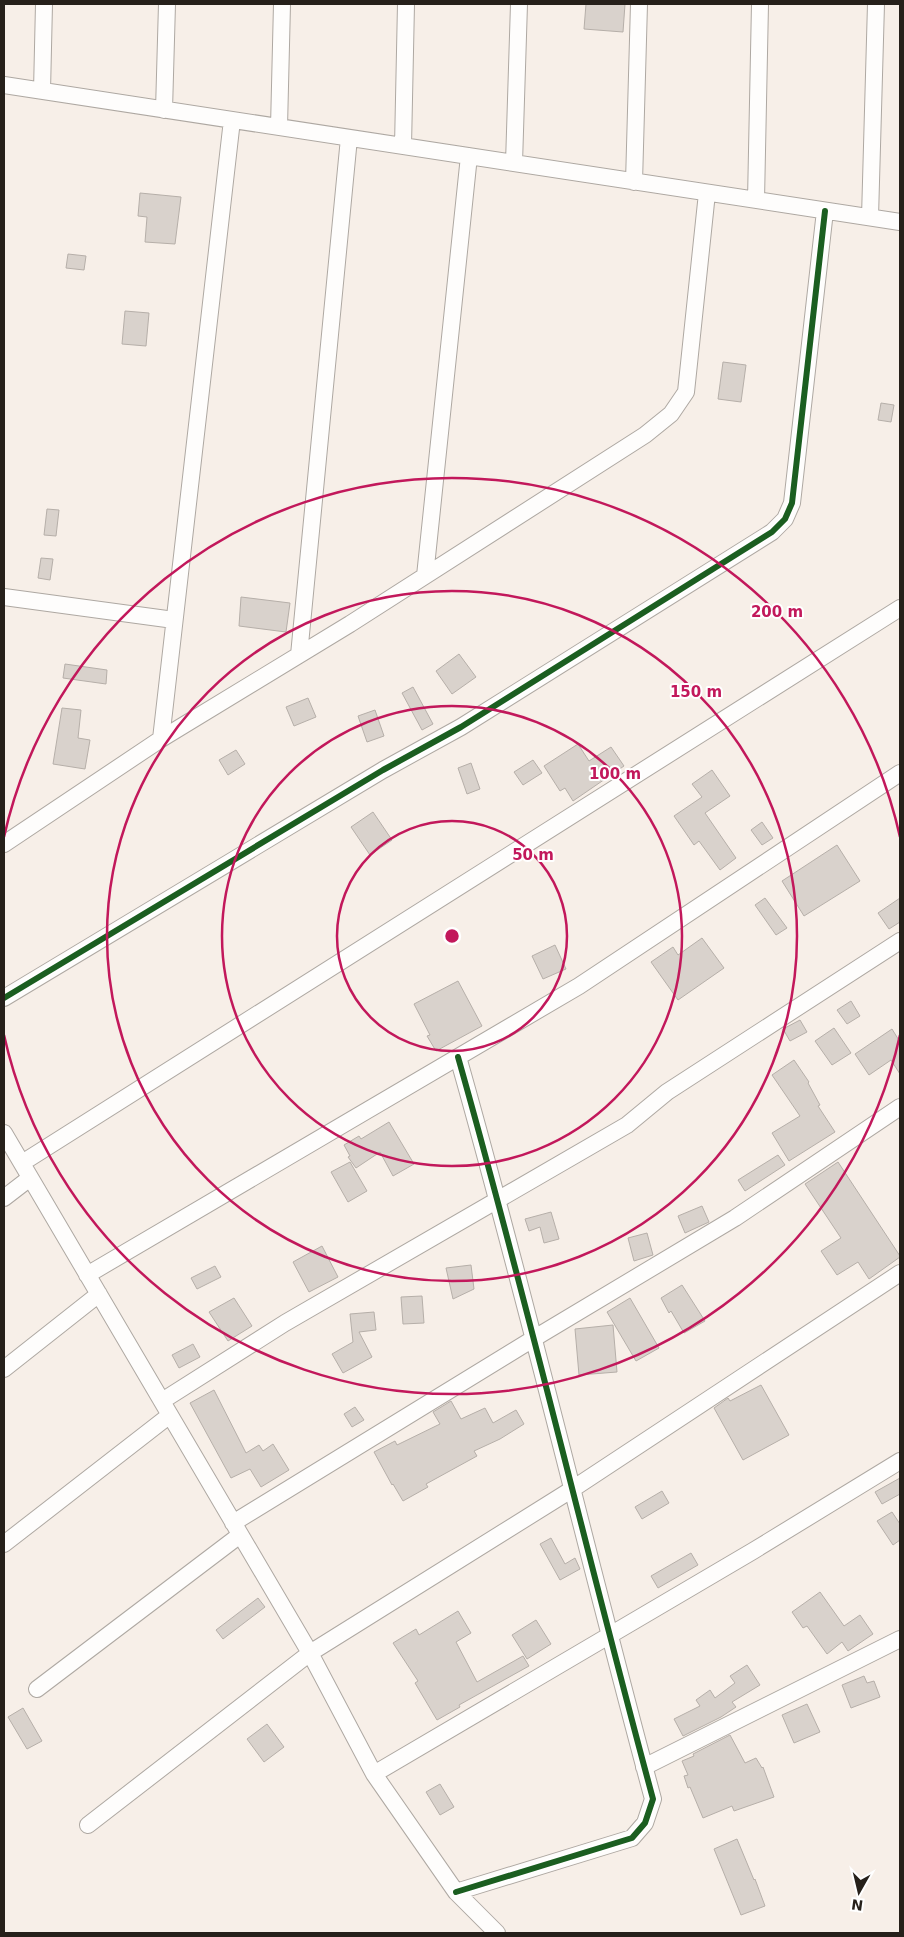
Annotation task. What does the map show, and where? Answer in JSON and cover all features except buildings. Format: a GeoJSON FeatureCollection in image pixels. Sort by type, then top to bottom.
{"type":"FeatureCollection","features":[{"type":"Feature","properties":{"kind":"street"},"geometry":{"type":"LineString","coordinates":[[42,91],[44,4]]}},
{"type":"Feature","properties":{"kind":"street"},"geometry":{"type":"LineString","coordinates":[[164,110],[167,4]]}},
{"type":"Feature","properties":{"kind":"street"},"geometry":{"type":"LineString","coordinates":[[279,128],[282,4]]}},
{"type":"Feature","properties":{"kind":"street"},"geometry":{"type":"LineString","coordinates":[[403,146],[406,4]]}},
{"type":"Feature","properties":{"kind":"street"},"geometry":{"type":"LineString","coordinates":[[514,163],[518,4]]}},
{"type":"Feature","properties":{"kind":"street"},"geometry":{"type":"LineString","coordinates":[[634,182],[639,4]]}},
{"type":"Feature","properties":{"kind":"street"},"geometry":{"type":"LineString","coordinates":[[756,200],[760,4]]}},
{"type":"Feature","properties":{"kind":"street"},"geometry":{"type":"LineString","coordinates":[[870,218],[876,4]]}},
{"type":"Feature","properties":{"kind":"street"},"geometry":{"type":"LineString","coordinates":[[4,86],[900,222]]}},
{"type":"Feature","properties":{"kind":"street"},"geometry":{"type":"LineString","coordinates":[[161,739],[232,120]]}},
{"type":"Feature","properties":{"kind":"street"},"geometry":{"type":"LineString","coordinates":[[299,655],[349,138]]}},
{"type":"Feature","properties":{"kind":"street"},"geometry":{"type":"LineString","coordinates":[[425,576],[469,156]]}},
{"type":"Feature","properties":{"kind":"street"},"geometry":{"type":"LineString","coordinates":[[4,844],[161,739],[425,576],[645,435],[671,414],[686,392],[708,192]]}},
{"type":"Feature","properties":{"kind":"street"},"geometry":{"type":"LineString","coordinates":[[4,998],[374,775],[462,727],[772,532],[785,519],[792,503],[825,211]]}},
{"type":"Feature","properties":{"kind":"street"},"geometry":{"type":"LineString","coordinates":[[4,597],[174,620]]}},
{"type":"Feature","properties":{"kind":"street"},"geometry":{"type":"LineString","coordinates":[[22,1163],[900,608]]}},
{"type":"Feature","properties":{"kind":"street"},"geometry":{"type":"LineString","coordinates":[[87,1275],[579,986],[900,773]]}},
{"type":"Feature","properties":{"kind":"street"},"geometry":{"type":"LineString","coordinates":[[4,1544],[166,1408],[285,1323],[626,1125],[667,1092],[900,941]]}},
{"type":"Feature","properties":{"kind":"street"},"geometry":{"type":"LineString","coordinates":[[456,1892],[632,1838],[645,1822],[653,1799],[571,1490],[499,1199],[458,1057]]}},
{"type":"Feature","properties":{"kind":"street"},"geometry":{"type":"LineString","coordinates":[[37,1689],[236,1529],[533,1339],[735,1218],[900,1107]]}},
{"type":"Feature","properties":{"kind":"street"},"geometry":{"type":"LineString","coordinates":[[4,1133],[310,1653],[374,1774],[456,1892],[496,1933]]}},
{"type":"Feature","properties":{"kind":"street"},"geometry":{"type":"LineString","coordinates":[[4,1198],[30,1178]]}},
{"type":"Feature","properties":{"kind":"street"},"geometry":{"type":"LineString","coordinates":[[88,1825],[310,1653],[571,1490],[900,1273]]}},
{"type":"Feature","properties":{"kind":"street"},"geometry":{"type":"LineString","coordinates":[[4,1369],[99,1294]]}},
{"type":"Feature","properties":{"kind":"street"},"geometry":{"type":"LineString","coordinates":[[374,1774],[609,1636],[900,1461]]}},
{"type":"Feature","properties":{"kind":"street"},"geometry":{"type":"LineString","coordinates":[[644,1767],[900,1639]]}},
{"type":"Feature","properties":{"kind":"cycle path"},"geometry":{"type":"LineString","coordinates":[[4,998],[383,770],[461,727],[772,532],[785,519],[792,503],[825,211]]}},
{"type":"Feature","properties":{"kind":"cycle path"},"geometry":{"type":"LineString","coordinates":[[456,1892],[632,1838],[645,1823],[653,1799],[509,1242],[458,1057]]}}]}
